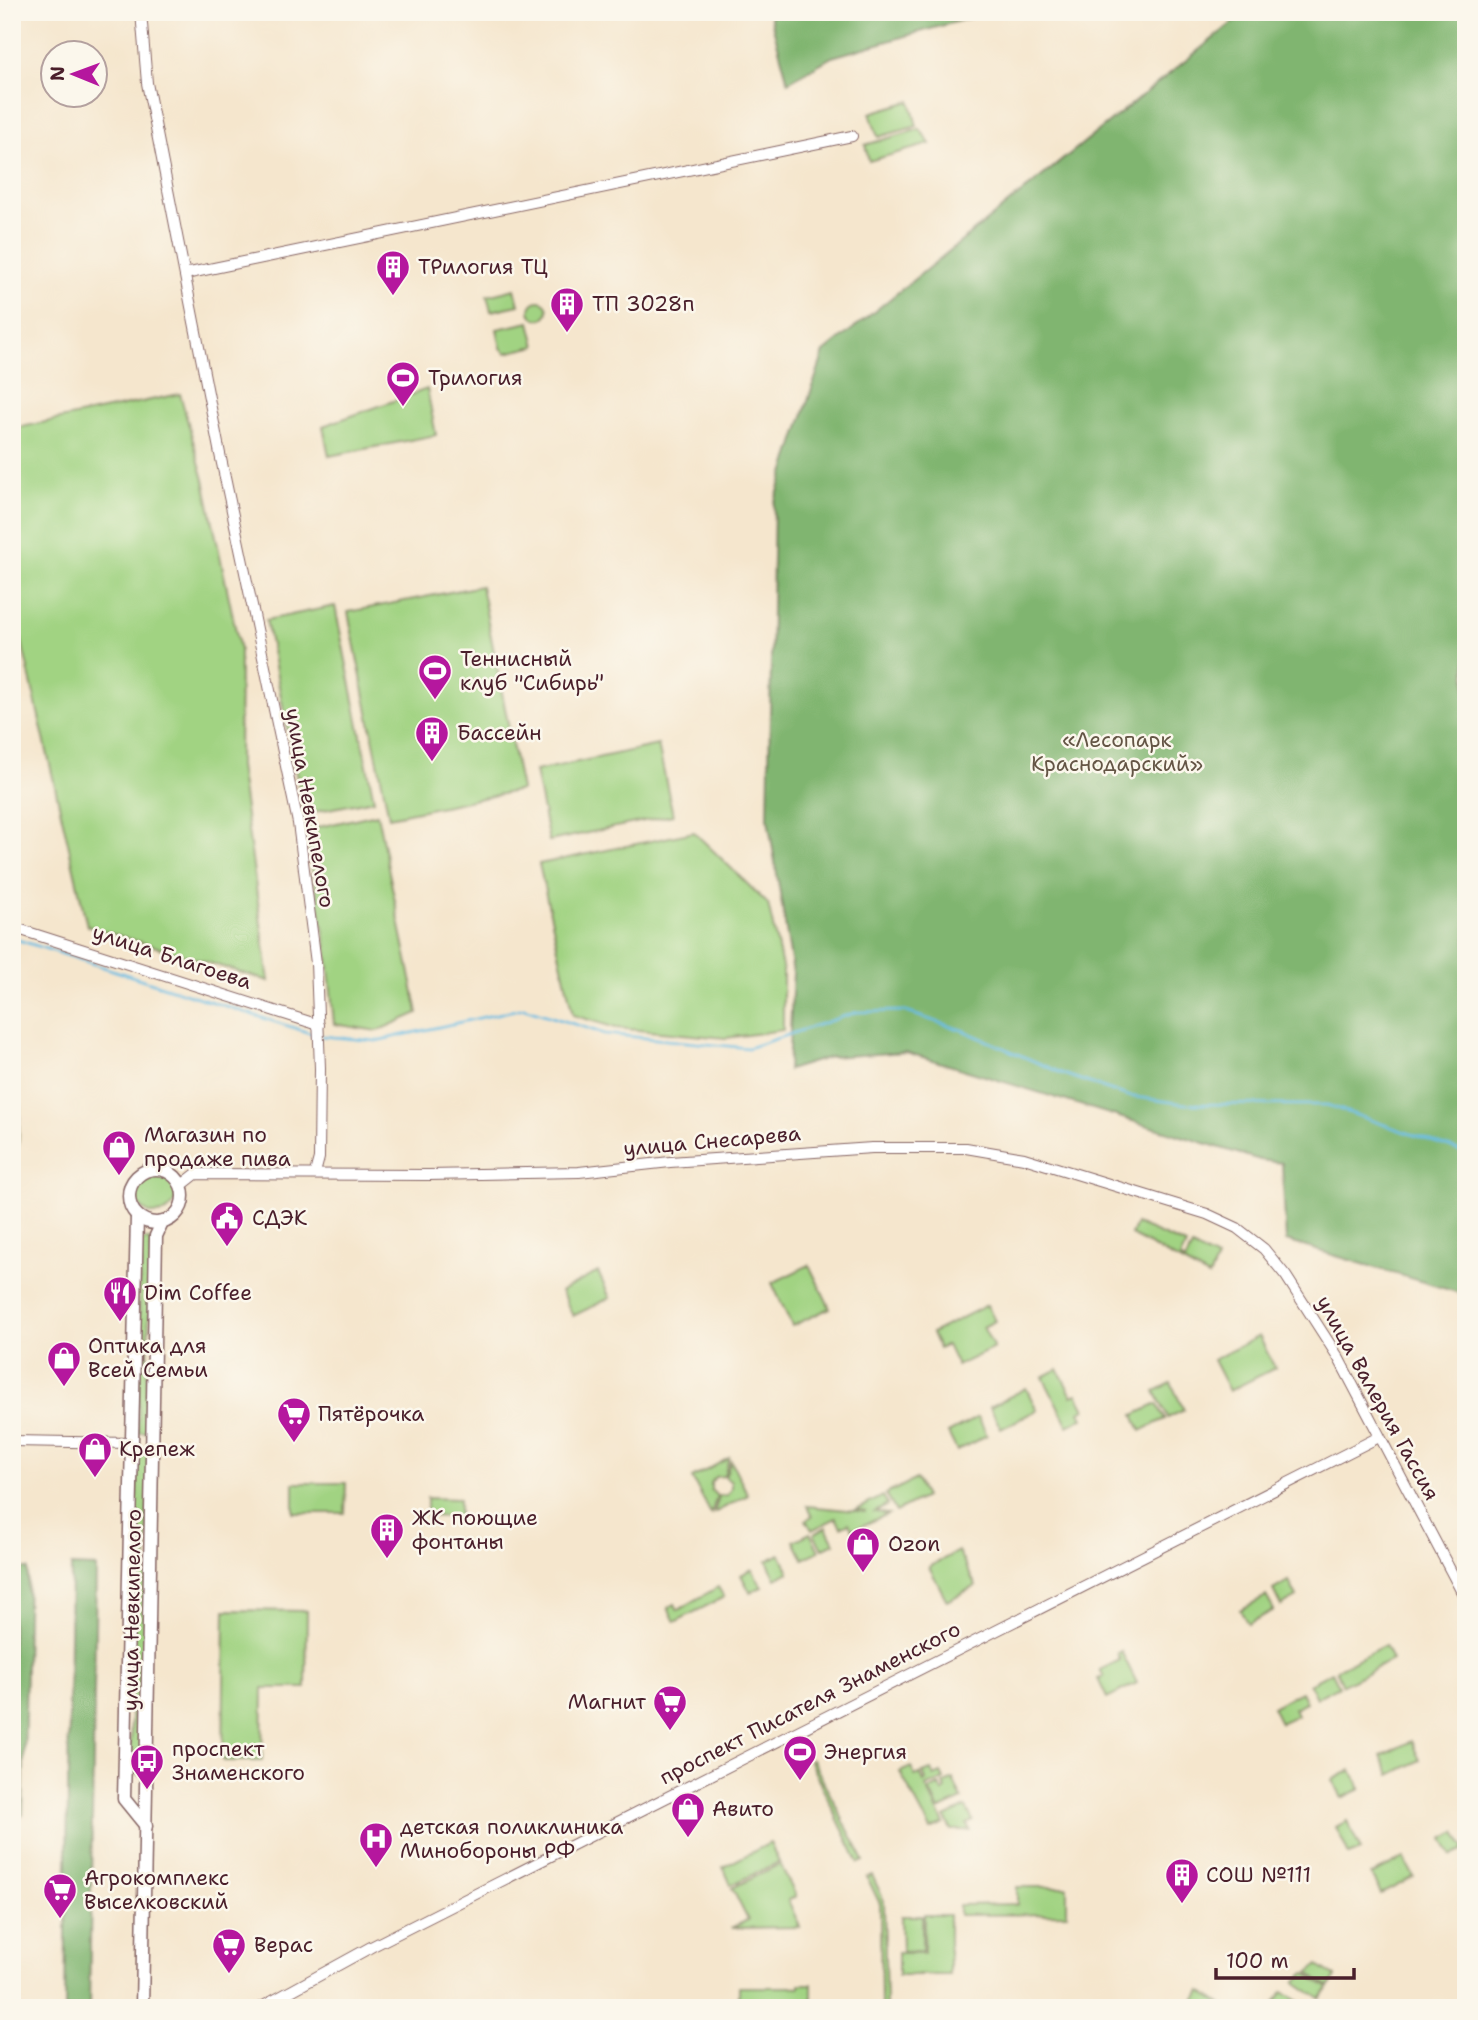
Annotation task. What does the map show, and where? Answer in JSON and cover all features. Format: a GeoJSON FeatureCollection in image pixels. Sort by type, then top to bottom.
{"type":"FeatureCollection","features":[{"type":"Feature","properties":{"kind":"street","name":"улица Невкипелого"},"geometry":{"type":"LineString","coordinates":[[141,12],[147,83],[220,454],[298,823],[316,963],[319,1158],[315,1173]]}},
{"type":"Feature","properties":{"kind":"street"},"geometry":{"type":"LineString","coordinates":[[185,274],[852,136]]}},
{"type":"Feature","properties":{"kind":"street","name":"улица Благоева"},"geometry":{"type":"LineString","coordinates":[[12,927],[319,1027]]}},
{"type":"Feature","properties":{"kind":"street","name":"улица Снесарева"},"geometry":{"type":"LineString","coordinates":[[182,1185],[196,1174],[429,1175],[579,1172],[683,1161],[872,1148],[945,1147],[997,1152],[1063,1169],[1208,1214],[1237,1228]]}},
{"type":"Feature","properties":{"kind":"street"},"geometry":{"type":"LineString","coordinates":[[152,1169],[164,1170],[175,1175],[182,1185],[182,1206],[174,1217],[162,1223],[149,1223],[137,1216],[129,1194],[133,1182],[141,1173],[152,1169]]}},
{"type":"Feature","properties":{"kind":"street","name":"улица Невкипелого"},"geometry":{"type":"LineString","coordinates":[[137,1216],[124,1799],[146,1826]]}},
{"type":"Feature","properties":{"kind":"street","name":"улица Невкипелого"},"geometry":{"type":"LineString","coordinates":[[142,2008],[155,1449],[156,1236],[162,1223]]}},
{"type":"Feature","properties":{"kind":"street","name":"улица Валерия Гассия"},"geometry":{"type":"LineString","coordinates":[[1237,1228],[1264,1249],[1314,1315],[1466,1600]]}},
{"type":"Feature","properties":{"kind":"street"},"geometry":{"type":"LineString","coordinates":[[130,1442],[155,1433]]}},
{"type":"Feature","properties":{"kind":"street","name":"проспект Писателя Знаменского"},"geometry":{"type":"LineString","coordinates":[[260,2008],[371,1947],[1379,1437]]}},
{"type":"Feature","properties":{"kind":"street"},"geometry":{"type":"LineString","coordinates":[[12,1441],[130,1442],[155,1449]]}},
{"type":"Feature","properties":{"kind":"street"},"geometry":{"type":"LineString","coordinates":[[124,1772],[132,1779],[141,1779],[148,1773]]}},
{"type":"Feature","properties":{"kind":"green space"},"geometry":{"type":"Polygon","coordinates":[[[773,12],[987,13],[832,57],[788,82],[770,16],[773,12]]]}},
{"type":"Feature","properties":{"kind":"green space","name":"«Лесопарк Краснодарский»"},"geometry":{"type":"Polygon","coordinates":[[[1246,12],[1466,12],[1466,1295],[1286,1241],[1282,1163],[1260,1160],[906,1052],[830,1057],[788,1070],[793,973],[768,819],[774,504],[824,352],[1246,12]]]}},
{"type":"Feature","properties":{"kind":"green space"},"geometry":{"type":"Polygon","coordinates":[[[910,101],[917,126],[878,137],[870,113],[910,101]]]}},
{"type":"Feature","properties":{"kind":"green space"},"geometry":{"type":"Polygon","coordinates":[[[920,129],[930,144],[869,161],[865,145],[920,129]]]}},
{"type":"Feature","properties":{"kind":"green space"},"geometry":{"type":"Polygon","coordinates":[[[515,289],[519,305],[491,311],[487,296],[515,289]]]}},
{"type":"Feature","properties":{"kind":"green space"},"geometry":{"type":"Polygon","coordinates":[[[539,301],[545,304],[548,310],[545,316],[539,319],[533,316],[530,310],[533,304],[539,301]]]}},
{"type":"Feature","properties":{"kind":"green space"},"geometry":{"type":"Polygon","coordinates":[[[530,322],[536,346],[506,353],[501,348],[497,329],[530,322]]]}},
{"type":"Feature","properties":{"kind":"green space","name":"Трилогия"},"geometry":{"type":"Polygon","coordinates":[[[427,389],[436,435],[329,456],[323,426],[427,389]]]}},
{"type":"Feature","properties":{"kind":"green space"},"geometry":{"type":"Polygon","coordinates":[[[180,394],[204,480],[240,650],[239,766],[269,981],[87,926],[12,599],[12,429],[180,394]]]}},
{"type":"Feature","properties":{"kind":"green space","name":"Теннисный клуб \"Сибирь\""},"geometry":{"type":"Polygon","coordinates":[[[481,586],[521,790],[389,817],[348,612],[481,586]]]}},
{"type":"Feature","properties":{"kind":"green space"},"geometry":{"type":"Polygon","coordinates":[[[335,606],[374,800],[304,814],[266,620],[335,606]]]}},
{"type":"Feature","properties":{"kind":"green space"},"geometry":{"type":"Polygon","coordinates":[[[658,745],[673,815],[549,841],[535,771],[658,745]]]}},
{"type":"Feature","properties":{"kind":"green space"},"geometry":{"type":"Polygon","coordinates":[[[377,814],[418,1013],[377,1031],[334,1024],[327,950],[305,830],[377,814]]]}},
{"type":"Feature","properties":{"kind":"green space"},"geometry":{"type":"Polygon","coordinates":[[[694,832],[768,904],[783,971],[783,1030],[726,1038],[616,1028],[573,1015],[539,864],[694,832]]]}},
{"type":"Feature","properties":{"kind":"green space"},"geometry":{"type":"Polygon","coordinates":[[[12,1104],[20,1105],[18,1147],[12,1147],[12,1104]]]}},
{"type":"Feature","properties":{"kind":"green space"},"geometry":{"type":"Polygon","coordinates":[[[156,1174],[170,1180],[176,1194],[170,1208],[156,1214],[142,1208],[136,1194],[142,1180],[156,1174]]]}},
{"type":"Feature","properties":{"kind":"green space"},"geometry":{"type":"Polygon","coordinates":[[[1136,1224],[1186,1245],[1180,1258],[1185,1261],[1192,1247],[1217,1259],[1209,1277],[1131,1235],[1136,1224]]]}},
{"type":"Feature","properties":{"kind":"green space"},"geometry":{"type":"Polygon","coordinates":[[[140,1240],[151,1240],[146,1432],[138,1432],[140,1240]]]}},
{"type":"Feature","properties":{"kind":"green space"},"geometry":{"type":"Polygon","coordinates":[[[809,1265],[830,1308],[792,1326],[772,1283],[809,1265]]]}},
{"type":"Feature","properties":{"kind":"green space"},"geometry":{"type":"Polygon","coordinates":[[[598,1272],[610,1298],[573,1316],[561,1291],[598,1272]]]}},
{"type":"Feature","properties":{"kind":"green space"},"geometry":{"type":"Polygon","coordinates":[[[987,1305],[995,1321],[983,1327],[994,1348],[957,1366],[947,1345],[939,1349],[932,1333],[987,1305]]]}},
{"type":"Feature","properties":{"kind":"green space"},"geometry":{"type":"Polygon","coordinates":[[[1259,1336],[1275,1368],[1229,1391],[1213,1360],[1259,1336]]]}},
{"type":"Feature","properties":{"kind":"green space"},"geometry":{"type":"Polygon","coordinates":[[[1058,1369],[1072,1396],[1077,1394],[1085,1409],[1080,1412],[1083,1418],[1068,1426],[1043,1377],[1058,1369]]]}},
{"type":"Feature","properties":{"kind":"green space"},"geometry":{"type":"Polygon","coordinates":[[[1171,1383],[1184,1410],[1168,1418],[1155,1391],[1171,1383]]]}},
{"type":"Feature","properties":{"kind":"green space"},"geometry":{"type":"Polygon","coordinates":[[[1026,1388],[1037,1410],[1001,1429],[990,1407],[1026,1388]]]}},
{"type":"Feature","properties":{"kind":"green space"},"geometry":{"type":"Polygon","coordinates":[[[1157,1404],[1165,1419],[1141,1431],[1134,1415],[1157,1404]]]}},
{"type":"Feature","properties":{"kind":"green space"},"geometry":{"type":"Polygon","coordinates":[[[978,1417],[987,1435],[957,1451],[948,1433],[978,1417]]]}},
{"type":"Feature","properties":{"kind":"green space"},"geometry":{"type":"Polygon","coordinates":[[[138,1448],[148,1450],[147,1561],[134,1560],[138,1448]]]}},
{"type":"Feature","properties":{"kind":"green space"},"geometry":{"type":"Polygon","coordinates":[[[729,1458],[724,1476],[715,1477],[711,1483],[711,1490],[717,1496],[711,1514],[692,1478],[729,1458]]]}},
{"type":"Feature","properties":{"kind":"green space"},"geometry":{"type":"Polygon","coordinates":[[[731,1461],[748,1495],[714,1513],[719,1496],[727,1495],[731,1489],[731,1482],[725,1477],[731,1461]]]}},
{"type":"Feature","properties":{"kind":"green space"},"geometry":{"type":"Polygon","coordinates":[[[916,1479],[925,1497],[896,1512],[886,1494],[916,1479]]]}},
{"type":"Feature","properties":{"kind":"green space"},"geometry":{"type":"Polygon","coordinates":[[[294,1483],[346,1483],[345,1513],[294,1513],[294,1483]]]}},
{"type":"Feature","properties":{"kind":"green space"},"geometry":{"type":"Polygon","coordinates":[[[883,1496],[888,1505],[875,1512],[888,1514],[853,1530],[849,1523],[841,1527],[836,1518],[812,1530],[806,1520],[812,1516],[807,1506],[866,1512],[856,1510],[883,1496]]]}},
{"type":"Feature","properties":{"kind":"green space"},"geometry":{"type":"Polygon","coordinates":[[[427,1498],[459,1499],[459,1517],[427,1516],[427,1498]]]}},
{"type":"Feature","properties":{"kind":"green space"},"geometry":{"type":"Polygon","coordinates":[[[826,1527],[834,1543],[822,1549],[814,1534],[826,1527]]]}},
{"type":"Feature","properties":{"kind":"green space"},"geometry":{"type":"Polygon","coordinates":[[[810,1533],[819,1551],[803,1559],[794,1541],[810,1533]]]}},
{"type":"Feature","properties":{"kind":"green space"},"geometry":{"type":"Polygon","coordinates":[[[958,1551],[976,1586],[947,1601],[929,1567],[958,1551]]]}},
{"type":"Feature","properties":{"kind":"green space"},"geometry":{"type":"Polygon","coordinates":[[[780,1554],[789,1572],[776,1579],[767,1561],[780,1554]]]}},
{"type":"Feature","properties":{"kind":"green space"},"geometry":{"type":"Polygon","coordinates":[[[71,1566],[96,1567],[89,2008],[65,2008],[71,1566]]]}},
{"type":"Feature","properties":{"kind":"green space"},"geometry":{"type":"Polygon","coordinates":[[[134,1566],[147,1567],[141,1776],[130,1773],[134,1566]]]}},
{"type":"Feature","properties":{"kind":"green space"},"geometry":{"type":"Polygon","coordinates":[[[12,1569],[28,1569],[23,1815],[12,1818],[12,1569]]]}},
{"type":"Feature","properties":{"kind":"green space"},"geometry":{"type":"Polygon","coordinates":[[[752,1569],[762,1587],[750,1592],[741,1575],[752,1569]]]}},
{"type":"Feature","properties":{"kind":"green space"},"geometry":{"type":"Polygon","coordinates":[[[1289,1581],[1297,1597],[1281,1606],[1273,1590],[1289,1581]]]}},
{"type":"Feature","properties":{"kind":"green space"},"geometry":{"type":"Polygon","coordinates":[[[718,1587],[724,1597],[675,1622],[668,1608],[675,1604],[678,1610],[718,1587]]]}},
{"type":"Feature","properties":{"kind":"green space"},"geometry":{"type":"Polygon","coordinates":[[[1266,1596],[1274,1610],[1248,1624],[1240,1610],[1266,1596]]]}},
{"type":"Feature","properties":{"kind":"green space"},"geometry":{"type":"Polygon","coordinates":[[[225,1610],[307,1611],[306,1688],[263,1688],[262,1761],[223,1761],[225,1610]]]}},
{"type":"Feature","properties":{"kind":"green space"},"geometry":{"type":"Polygon","coordinates":[[[1385,1645],[1392,1660],[1343,1685],[1336,1670],[1385,1645]]]}},
{"type":"Feature","properties":{"kind":"green space"},"geometry":{"type":"Polygon","coordinates":[[[1121,1651],[1137,1683],[1107,1698],[1098,1679],[1104,1676],[1100,1670],[1120,1660],[1117,1653],[1121,1651]]]}},
{"type":"Feature","properties":{"kind":"green space"},"geometry":{"type":"Polygon","coordinates":[[[1332,1672],[1339,1686],[1316,1698],[1309,1684],[1332,1672]]]}},
{"type":"Feature","properties":{"kind":"green space"},"geometry":{"type":"Polygon","coordinates":[[[1301,1692],[1306,1702],[1294,1708],[1297,1715],[1280,1723],[1272,1707],[1301,1692]]]}},
{"type":"Feature","properties":{"kind":"green space"},"geometry":{"type":"Polygon","coordinates":[[[1411,1741],[1420,1760],[1390,1775],[1381,1756],[1411,1741]]]}},
{"type":"Feature","properties":{"kind":"green space"},"geometry":{"type":"Polygon","coordinates":[[[812,1759],[864,1861],[859,1863],[809,1760],[812,1759]]]}},
{"type":"Feature","properties":{"kind":"green space"},"geometry":{"type":"Polygon","coordinates":[[[911,1767],[915,1776],[920,1774],[924,1782],[926,1780],[923,1773],[931,1770],[934,1776],[941,1773],[944,1779],[926,1787],[944,1824],[931,1830],[900,1772],[911,1767]]]}},
{"type":"Feature","properties":{"kind":"green space"},"geometry":{"type":"Polygon","coordinates":[[[1351,1770],[1361,1789],[1342,1798],[1332,1780],[1351,1770]]]}},
{"type":"Feature","properties":{"kind":"green space"},"geometry":{"type":"Polygon","coordinates":[[[953,1779],[962,1799],[939,1810],[929,1790],[939,1785],[943,1792],[946,1790],[943,1784],[953,1779]]]}},
{"type":"Feature","properties":{"kind":"green space"},"geometry":{"type":"Polygon","coordinates":[[[966,1807],[973,1821],[967,1824],[970,1830],[951,1830],[945,1817],[966,1807]]]}},
{"type":"Feature","properties":{"kind":"green space"},"geometry":{"type":"Polygon","coordinates":[[[1347,1821],[1361,1850],[1349,1855],[1336,1827],[1347,1821]]]}},
{"type":"Feature","properties":{"kind":"green space"},"geometry":{"type":"Polygon","coordinates":[[[1456,1832],[1465,1850],[1452,1856],[1443,1839],[1456,1832]]]}},
{"type":"Feature","properties":{"kind":"green space"},"geometry":{"type":"Polygon","coordinates":[[[770,1843],[779,1862],[731,1885],[723,1867],[770,1843]]]}},
{"type":"Feature","properties":{"kind":"green space"},"geometry":{"type":"Polygon","coordinates":[[[1404,1858],[1414,1877],[1381,1894],[1371,1875],[1404,1858]]]}},
{"type":"Feature","properties":{"kind":"green space"},"geometry":{"type":"Polygon","coordinates":[[[780,1864],[796,1896],[788,1900],[800,1927],[731,1928],[748,1920],[732,1888],[780,1864]]]}},
{"type":"Feature","properties":{"kind":"green space"},"geometry":{"type":"Polygon","coordinates":[[[872,1875],[884,1901],[886,2008],[881,2008],[880,1904],[867,1877],[872,1875]]]}},
{"type":"Feature","properties":{"kind":"green space"},"geometry":{"type":"Polygon","coordinates":[[[1017,1887],[1067,1887],[1067,1914],[959,1915],[959,1905],[1017,1904],[1017,1887]]]}},
{"type":"Feature","properties":{"kind":"green space"},"geometry":{"type":"Polygon","coordinates":[[[924,1915],[949,1915],[949,1975],[898,1975],[898,1953],[924,1953],[924,1915]]]}},
{"type":"Feature","properties":{"kind":"green space"},"geometry":{"type":"Polygon","coordinates":[[[901,1916],[922,1916],[922,1951],[902,1951],[901,1916]]]}},
{"type":"Feature","properties":{"kind":"green space"},"geometry":{"type":"Polygon","coordinates":[[[1318,1965],[1336,1977],[1329,1987],[1309,1973],[1318,1965]]]}},
{"type":"Feature","properties":{"kind":"green space"},"geometry":{"type":"Polygon","coordinates":[[[1305,1973],[1328,1988],[1320,1999],[1295,1982],[1305,1973]]]}},
{"type":"Feature","properties":{"kind":"green space"},"geometry":{"type":"Polygon","coordinates":[[[800,1984],[812,1984],[812,2008],[739,2005],[739,1987],[800,1987],[800,1984]]]}},
{"type":"Feature","properties":{"kind":"green space"},"geometry":{"type":"Polygon","coordinates":[[[1201,1991],[1227,2008],[1190,2008],[1201,1991]]]}},
{"type":"Feature","properties":{"kind":"green space"},"geometry":{"type":"Polygon","coordinates":[[[1283,1991],[1303,2005],[1302,2008],[1272,2008],[1283,1991]]]}},
{"type":"Feature","properties":{"kind":"waterway"},"geometry":{"type":"LineString","coordinates":[[12,938],[316,1035]]}},
{"type":"Feature","properties":{"kind":"waterway"},"geometry":{"type":"LineString","coordinates":[[322,1036],[376,1041],[524,1008],[605,1034],[748,1048],[857,1012],[903,1011],[962,1030],[1066,1075],[1128,1096],[1185,1104],[1327,1105],[1466,1153]]}},
{"type":"Feature","properties":{"kind":"place","name":"ТРилогия ТЦ"},"geometry":{"type":"Point","coordinates":[393,297]}},
{"type":"Feature","properties":{"kind":"place","name":"ТП 3028п"},"geometry":{"type":"Point","coordinates":[567,334]}},
{"type":"Feature","properties":{"kind":"place","name":"Трилогия"},"geometry":{"type":"Point","coordinates":[403,408]}},
{"type":"Feature","properties":{"kind":"place","name":"Теннисный клуб \"Сибирь\""},"geometry":{"type":"Point","coordinates":[435,701]}},
{"type":"Feature","properties":{"kind":"place","name":"Бассейн"},"geometry":{"type":"Point","coordinates":[432,763]}},
{"type":"Feature","properties":{"kind":"place","name":"Магазин по продаже пива"},"geometry":{"type":"Point","coordinates":[119,1177]}},
{"type":"Feature","properties":{"kind":"place","name":"СДЭК"},"geometry":{"type":"Point","coordinates":[227,1248]}},
{"type":"Feature","properties":{"kind":"place","name":"Dim Coffee"},"geometry":{"type":"Point","coordinates":[120,1323]}},
{"type":"Feature","properties":{"kind":"place","name":"Оптика для Всей Семьи"},"geometry":{"type":"Point","coordinates":[64,1388]}},
{"type":"Feature","properties":{"kind":"place","name":"Пятёрочка"},"geometry":{"type":"Point","coordinates":[294,1444]}},
{"type":"Feature","properties":{"kind":"place","name":"Крепеж"},"geometry":{"type":"Point","coordinates":[95,1479]}},
{"type":"Feature","properties":{"kind":"place","name":"ЖК поющие фонтаны"},"geometry":{"type":"Point","coordinates":[387,1560]}},
{"type":"Feature","properties":{"kind":"place","name":"Ozon"},"geometry":{"type":"Point","coordinates":[863,1574]}},
{"type":"Feature","properties":{"kind":"place","name":"Магнит"},"geometry":{"type":"Point","coordinates":[670,1732]}},
{"type":"Feature","properties":{"kind":"place","name":"Энергия"},"geometry":{"type":"Point","coordinates":[800,1782]}},
{"type":"Feature","properties":{"kind":"place","name":"проспект Знаменского"},"geometry":{"type":"Point","coordinates":[147,1791]}},
{"type":"Feature","properties":{"kind":"place","name":"Авито"},"geometry":{"type":"Point","coordinates":[688,1839]}},
{"type":"Feature","properties":{"kind":"place","name":"детская поликлиника Минобороны РФ"},"geometry":{"type":"Point","coordinates":[376,1869]}},
{"type":"Feature","properties":{"kind":"place","name":"СОШ №111"},"geometry":{"type":"Point","coordinates":[1182,1905]}},
{"type":"Feature","properties":{"kind":"place","name":"Агрокомплекс Выселковский"},"geometry":{"type":"Point","coordinates":[60,1920]}},
{"type":"Feature","properties":{"kind":"place","name":"Верас"},"geometry":{"type":"Point","coordinates":[229,1975]}}]}
